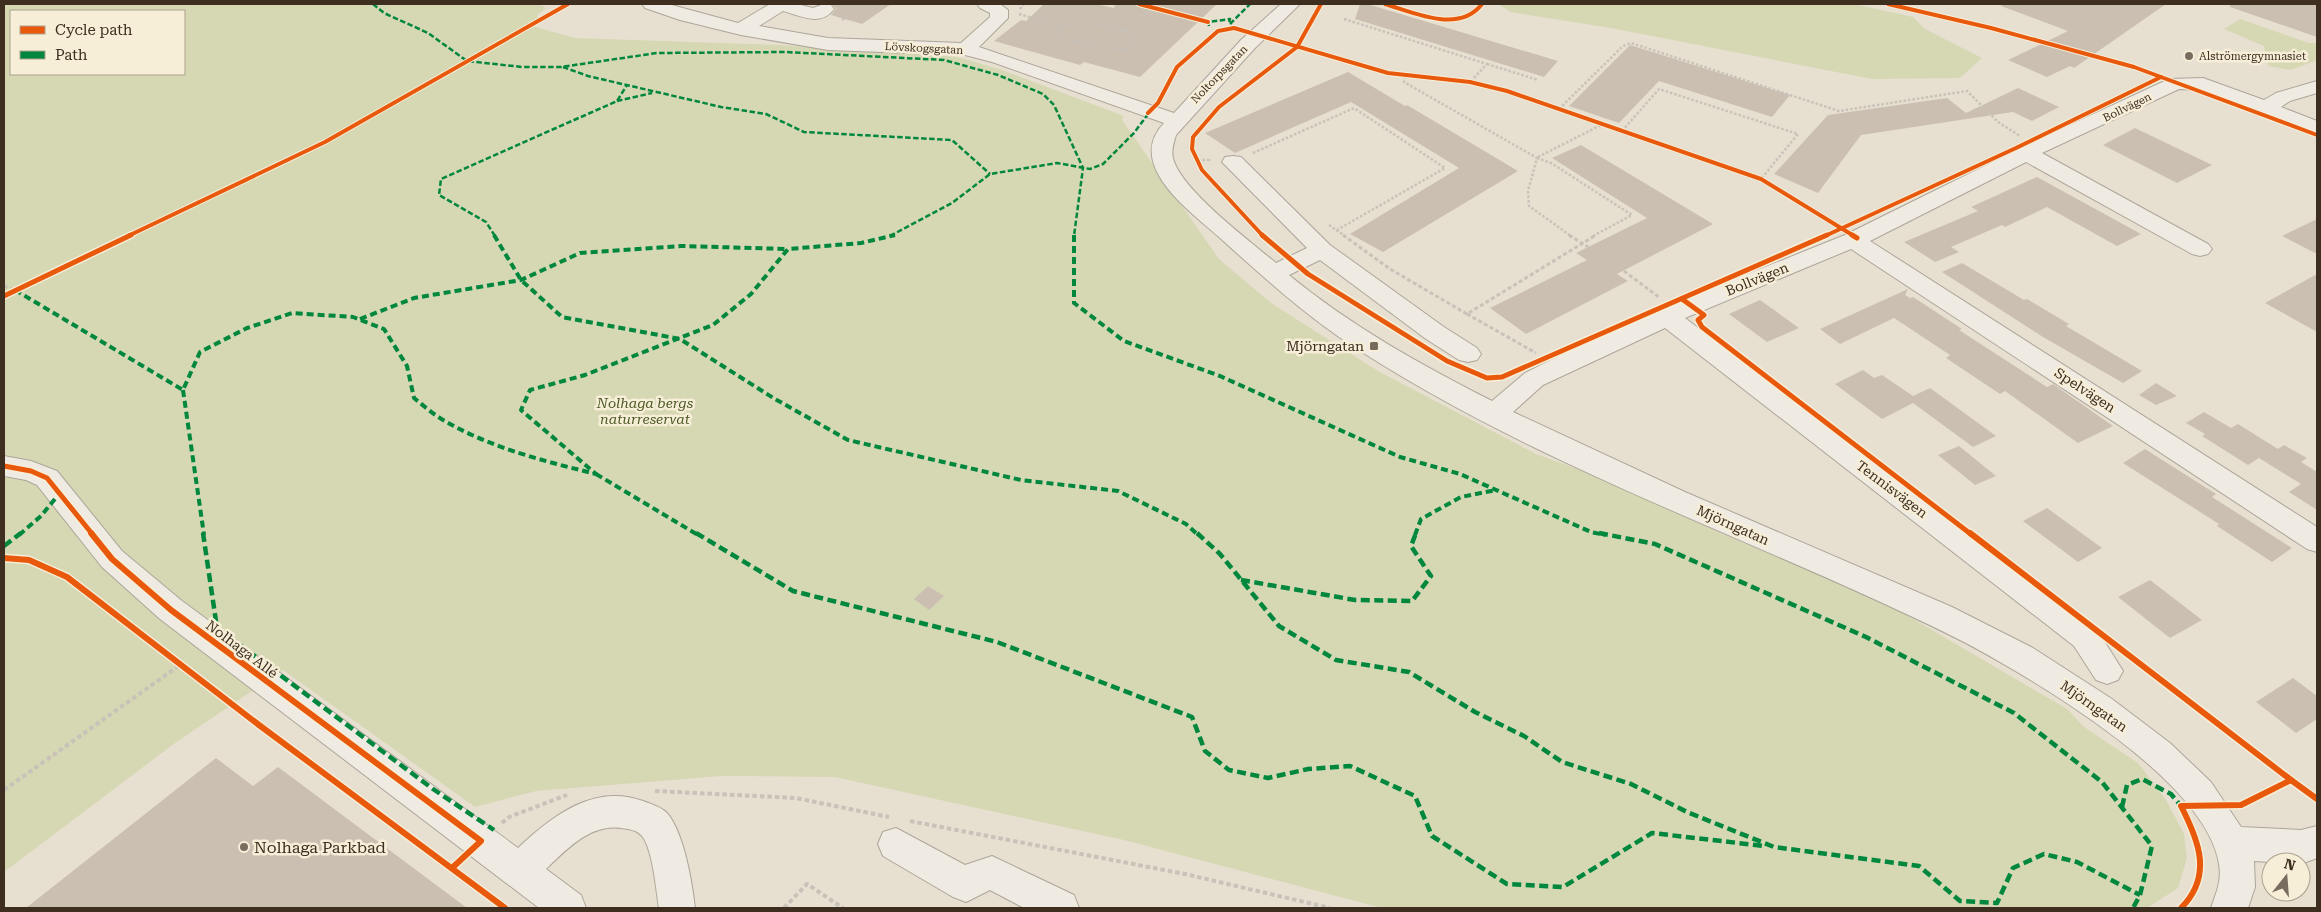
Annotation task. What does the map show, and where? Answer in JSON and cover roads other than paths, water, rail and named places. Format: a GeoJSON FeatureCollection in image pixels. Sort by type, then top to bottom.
{"type":"FeatureCollection","features":[{"type":"Feature","properties":{"kind":"street","name":"Lövskogsgatan"},"geometry":{"type":"LineString","coordinates":[[651,4],[687,16],[741,30],[828,44],[966,49],[999,58],[1176,120]]}},
{"type":"Feature","properties":{"kind":"street"},"geometry":{"type":"LineString","coordinates":[[741,30],[782,4],[816,15],[825,9]]}},
{"type":"Feature","properties":{"kind":"street","name":"Noltorpsgatan"},"geometry":{"type":"LineString","coordinates":[[1162,154],[1166,133],[1176,120],[1248,44],[1291,4]]}},
{"type":"Feature","properties":{"kind":"street"},"geometry":{"type":"LineString","coordinates":[[966,49],[999,18],[993,8]]}},
{"type":"Feature","properties":{"kind":"street","name":"Bollvägen"},"geometry":{"type":"LineString","coordinates":[[1494,414],[1534,379],[1664,308],[1853,240],[2033,149],[2176,83],[2203,84],[2317,128]]}},
{"type":"Feature","properties":{"kind":"street"},"geometry":{"type":"LineString","coordinates":[[2266,108],[2283,97],[2317,87]]}},
{"type":"Feature","properties":{"kind":"street"},"geometry":{"type":"LineString","coordinates":[[2033,149],[2200,250]]}},
{"type":"Feature","properties":{"kind":"street","name":"Mjörngatan"},"geometry":{"type":"LineString","coordinates":[[1162,154],[1169,172],[1187,197],[1329,318],[1494,414],[1631,480],[1930,611],[2007,650],[2074,690],[2139,737],[2183,773],[2210,805],[2233,843]]}},
{"type":"Feature","properties":{"kind":"street"},"geometry":{"type":"LineString","coordinates":[[1233,162],[1322,250],[1468,354]]}},
{"type":"Feature","properties":{"kind":"street","name":"Spelvägen"},"geometry":{"type":"LineString","coordinates":[[1853,240],[2317,541]]}},
{"type":"Feature","properties":{"kind":"street"},"geometry":{"type":"LineString","coordinates":[[1274,272],[1322,250]]}},
{"type":"Feature","properties":{"kind":"street","name":"Tennisvägen"},"geometry":{"type":"LineString","coordinates":[[1664,308],[2085,637],[2107,671]]}},
{"type":"Feature","properties":{"kind":"street","name":"Nolhaga Allé"},"geometry":{"type":"LineString","coordinates":[[4,466],[31,471],[47,478],[112,559],[171,610],[520,870],[568,908]]}},
{"type":"Feature","properties":{"kind":"street"},"geometry":{"type":"LineString","coordinates":[[520,870],[559,834],[581,819],[604,810],[627,812],[645,817],[657,828],[673,881],[677,908]]}},
{"type":"Feature","properties":{"kind":"street"},"geometry":{"type":"LineString","coordinates":[[2228,908],[2238,890],[2237,861],[2233,843],[2301,847],[2317,842]]}},
{"type":"Feature","properties":{"kind":"street"},"geometry":{"type":"LineString","coordinates":[[896,844],[966,885],[981,875],[992,873],[1061,908]]}},
{"type":"Feature","properties":{"kind":"place","name":"Alströmergymnasiet"},"geometry":{"type":"Point","coordinates":[2189,56]}},
{"type":"Feature","properties":{"kind":"place","name":"Mjörngatan"},"geometry":{"type":"Point","coordinates":[1374,346]}},
{"type":"Feature","properties":{"kind":"place","name":"Nolhaga Parkbad"},"geometry":{"type":"Point","coordinates":[244,847]}},
{"type":"Feature","properties":{"kind":"park label","name":"Nolhaga bergs naturreservat"},"geometry":{"type":"Point","coordinates":[645,412]}}]}
